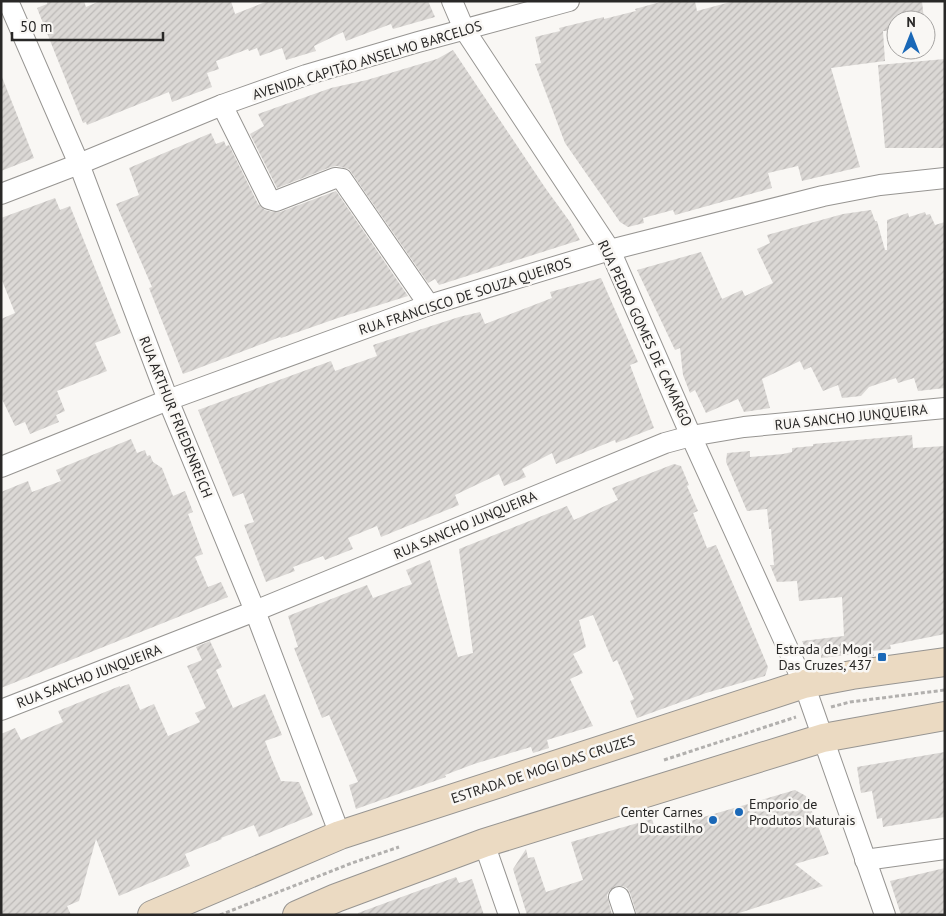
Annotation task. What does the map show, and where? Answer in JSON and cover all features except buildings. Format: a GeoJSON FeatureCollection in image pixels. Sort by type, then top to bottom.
{"type":"FeatureCollection","features":[{"type":"Feature","properties":{"kind":"main road","name":"ESTRADA DE MOGI DAS CRUZES"},"geometry":{"type":"LineString","coordinates":[[152,915],[340,835],[804,684],[945,662]]}},
{"type":"Feature","properties":{"kind":"main road"},"geometry":{"type":"LineString","coordinates":[[297,915],[335,907],[484,843],[823,738],[945,716]]}},
{"type":"Feature","properties":{"kind":"street","name":"RUA ARTHUR FRIEDENREICH"},"geometry":{"type":"LineString","coordinates":[[8,1],[79,164],[168,400],[255,611],[340,835]]}},
{"type":"Feature","properties":{"kind":"street","name":"RUA PEDRO GOMES DE CAMARGO"},"geometry":{"type":"LineString","coordinates":[[452,1],[464,29],[610,250],[691,436],[804,684],[885,915]]}},
{"type":"Feature","properties":{"kind":"street","name":"AVENIDA CAPITÃO ANSELMO BARCELOS"},"geometry":{"type":"LineString","coordinates":[[1,194],[222,105],[306,75],[569,1]]}},
{"type":"Feature","properties":{"kind":"street"},"geometry":{"type":"LineString","coordinates":[[222,105],[269,199],[276,201],[336,178],[342,179],[429,305]]}},
{"type":"Feature","properties":{"kind":"street","name":"RUA FRANCISCO DE SOUZA QUEIROS"},"geometry":{"type":"LineString","coordinates":[[1,466],[168,400],[429,305],[610,250],[823,196],[880,185],[945,178]]}},
{"type":"Feature","properties":{"kind":"street","name":"RUA SANCHO JUNQUEIRA"},"geometry":{"type":"LineString","coordinates":[[1,710],[255,611],[665,443],[691,436],[744,427],[945,408]]}},
{"type":"Feature","properties":{"kind":"street"},"geometry":{"type":"LineString","coordinates":[[484,843],[509,915]]}},
{"type":"Feature","properties":{"kind":"street"},"geometry":{"type":"LineString","coordinates":[[865,860],[945,849]]}},
{"type":"Feature","properties":{"kind":"place","name":"Estrada de Mogi Das Cruzes, 437"},"geometry":{"type":"Point","coordinates":[882,657]}},
{"type":"Feature","properties":{"kind":"place","name":"Emporio de Produtos Naturais"},"geometry":{"type":"Point","coordinates":[739,812]}},
{"type":"Feature","properties":{"kind":"place","name":"Center Carnes Ducastilho"},"geometry":{"type":"Point","coordinates":[713,820]}}]}
